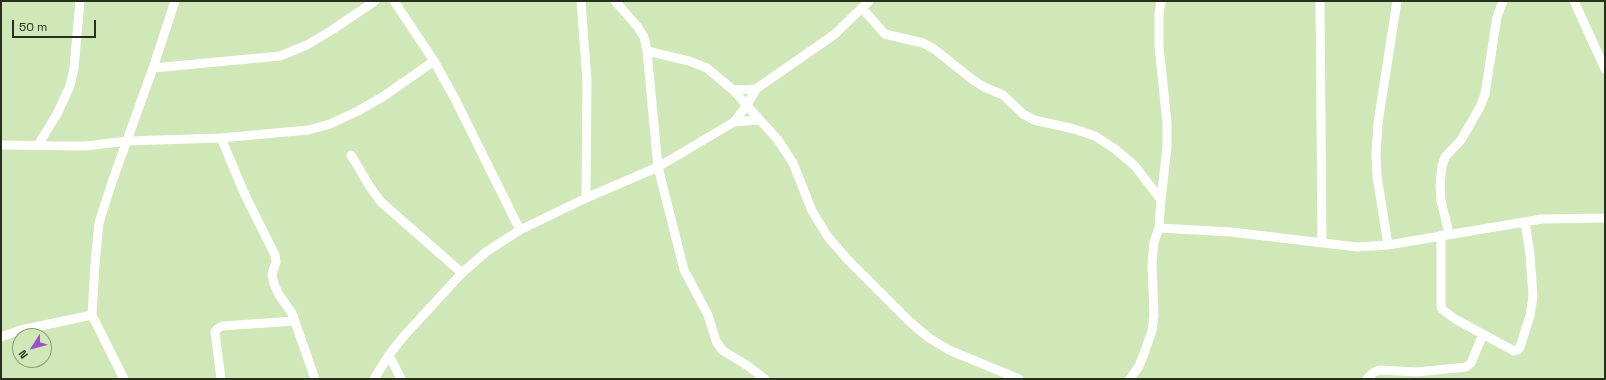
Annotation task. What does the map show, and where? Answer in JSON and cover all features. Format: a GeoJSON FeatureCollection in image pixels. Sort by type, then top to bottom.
{"type":"FeatureCollection","features":[{"type":"Feature","properties":{"kind":"street"},"geometry":{"type":"LineString","coordinates":[[38,145],[57,114],[70,86],[74,68],[80,1]]}},
{"type":"Feature","properties":{"kind":"street"},"geometry":{"type":"LineString","coordinates":[[124,379],[92,315],[95,264],[100,223],[111,185],[153,68],[175,1]]}},
{"type":"Feature","properties":{"kind":"street"},"geometry":{"type":"LineString","coordinates":[[153,68],[280,56],[307,45],[375,1]]}},
{"type":"Feature","properties":{"kind":"street"},"geometry":{"type":"LineString","coordinates":[[394,1],[434,61],[455,99],[520,230]]}},
{"type":"Feature","properties":{"kind":"street"},"geometry":{"type":"LineString","coordinates":[[581,1],[587,81],[586,198]]}},
{"type":"Feature","properties":{"kind":"street"},"geometry":{"type":"LineString","coordinates":[[615,1],[637,26],[644,37],[647,51],[658,166],[684,270],[708,315],[716,341],[722,350],[748,366],[765,379]]}},
{"type":"Feature","properties":{"kind":"street"},"geometry":{"type":"LineString","coordinates":[[374,379],[389,355],[462,273],[486,252],[520,230],[586,198],[658,166],[734,122],[747,105],[756,89],[835,34],[869,1]]}},
{"type":"Feature","properties":{"kind":"street"},"geometry":{"type":"LineString","coordinates":[[1130,379],[1139,366],[1152,331],[1154,315],[1152,264],[1154,242],[1159,228],[1167,147],[1159,46],[1159,14],[1161,1]]}},
{"type":"Feature","properties":{"kind":"street"},"geometry":{"type":"LineString","coordinates":[[1320,1],[1322,243]]}},
{"type":"Feature","properties":{"kind":"street"},"geometry":{"type":"LineString","coordinates":[[1388,245],[1377,176],[1376,153],[1379,116],[1397,1]]}},
{"type":"Feature","properties":{"kind":"street"},"geometry":{"type":"LineString","coordinates":[[1503,1],[1497,17],[1485,94],[1480,107],[1461,140],[1445,157],[1442,166],[1440,184],[1445,235],[1441,306],[1442,309],[1455,319],[1514,351],[1518,350],[1520,347],[1530,316],[1533,296],[1530,254],[1524,222]]}},
{"type":"Feature","properties":{"kind":"street"},"geometry":{"type":"LineString","coordinates":[[1574,1],[1605,69]]}},
{"type":"Feature","properties":{"kind":"street"},"geometry":{"type":"LineString","coordinates":[[862,8],[885,34],[923,43],[934,49],[973,80],[1002,95],[1023,114],[1034,120],[1074,129],[1095,136],[1115,149],[1135,166],[1161,200]]}},
{"type":"Feature","properties":{"kind":"street"},"geometry":{"type":"LineString","coordinates":[[647,51],[688,60],[707,68],[733,90],[778,140],[793,163],[812,211],[828,237],[848,261],[910,322],[929,338],[963,356],[1019,379]]}},
{"type":"Feature","properties":{"kind":"street"},"geometry":{"type":"LineString","coordinates":[[1,145],[86,146],[127,141],[221,138],[308,130],[330,124],[358,112],[434,61]]}},
{"type":"Feature","properties":{"kind":"street"},"geometry":{"type":"LineString","coordinates":[[733,90],[756,89]]}},
{"type":"Feature","properties":{"kind":"street"},"geometry":{"type":"LineString","coordinates":[[734,122],[759,120]]}},
{"type":"Feature","properties":{"kind":"street"},"geometry":{"type":"LineString","coordinates":[[221,138],[245,195],[275,255],[276,262],[272,274],[274,284],[295,320],[315,379]]}},
{"type":"Feature","properties":{"kind":"street"},"geometry":{"type":"LineString","coordinates":[[350,155],[381,202],[462,273]]}},
{"type":"Feature","properties":{"kind":"street"},"geometry":{"type":"LineString","coordinates":[[1159,228],[1231,232],[1357,247],[1388,245],[1524,222],[1563,217],[1605,218]]}},
{"type":"Feature","properties":{"kind":"street"},"geometry":{"type":"LineString","coordinates":[[1,337],[21,330],[92,315]]}},
{"type":"Feature","properties":{"kind":"street"},"geometry":{"type":"LineString","coordinates":[[221,379],[215,332],[218,329],[222,326],[295,320]]}},
{"type":"Feature","properties":{"kind":"street"},"geometry":{"type":"LineString","coordinates":[[1367,379],[1379,370],[1417,372],[1466,367],[1470,363],[1483,334]]}},
{"type":"Feature","properties":{"kind":"street"},"geometry":{"type":"LineString","coordinates":[[389,355],[401,379]]}}]}
